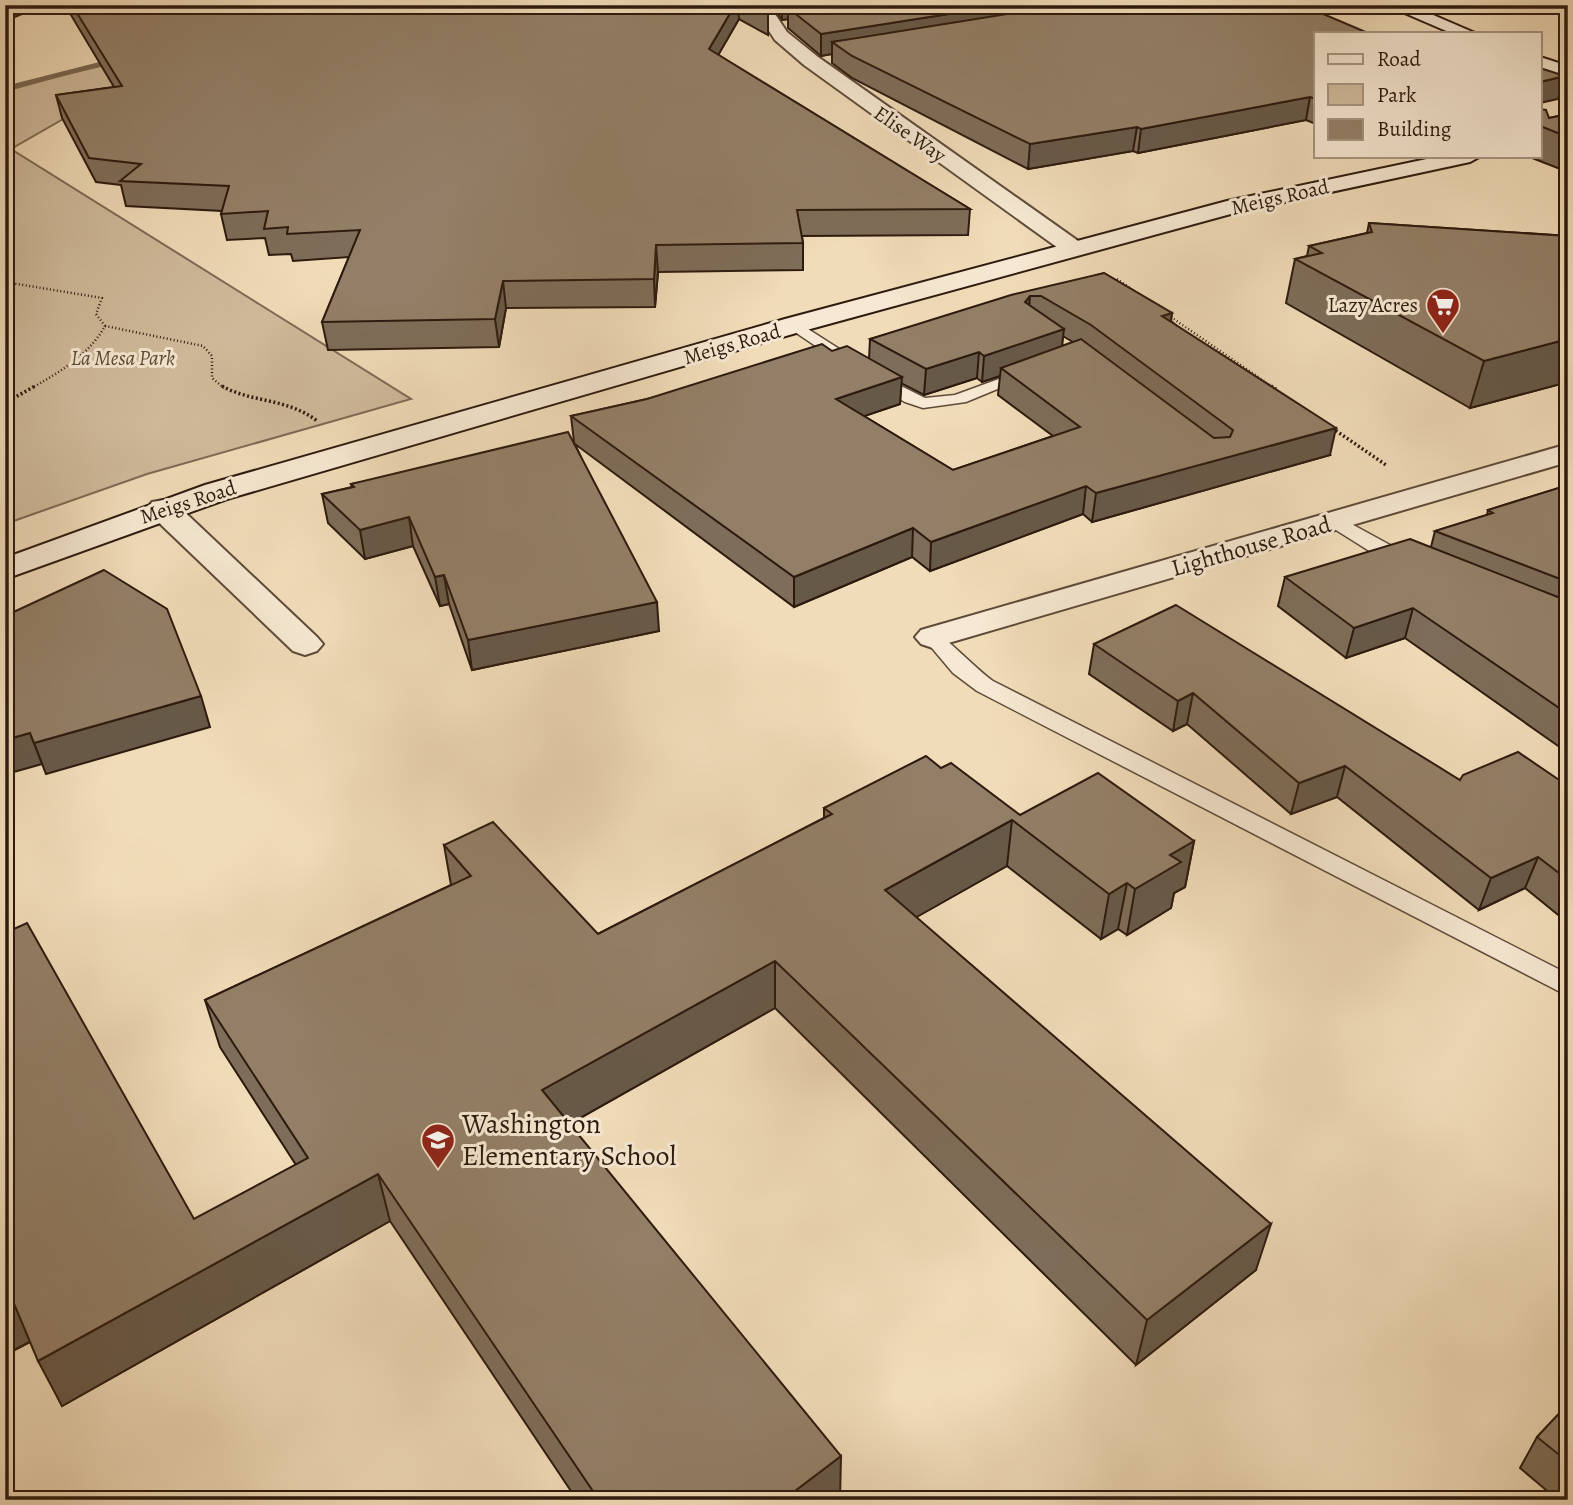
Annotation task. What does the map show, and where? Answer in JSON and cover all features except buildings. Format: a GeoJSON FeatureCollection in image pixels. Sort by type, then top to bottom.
{"type":"FeatureCollection","features":[{"type":"Feature","properties":{"kind":"main road","name":"Elise Way"},"geometry":{"type":"LineString","coordinates":[[760,5],[779,24],[781,36],[818,60],[1073,248]]}},
{"type":"Feature","properties":{"kind":"main road"},"geometry":{"type":"LineString","coordinates":[[1394,5],[1463,32]]}},
{"type":"Feature","properties":{"kind":"main road"},"geometry":{"type":"LineString","coordinates":[[1542,63],[1568,72]]}},
{"type":"Feature","properties":{"kind":"main road","name":"Meigs Road"},"geometry":{"type":"LineString","coordinates":[[5,569],[163,509],[794,326],[1073,248],[1249,203],[1461,158]]}},
{"type":"Feature","properties":{"kind":"main road","name":"Lighthouse Road"},"geometry":{"type":"LineString","coordinates":[[933,637],[1568,453]]}},
{"type":"Feature","properties":{"kind":"main road"},"geometry":{"type":"LineString","coordinates":[[163,509],[305,644]]}},
{"type":"Feature","properties":{"kind":"lane"},"geometry":{"type":"LineString","coordinates":[[794,326],[903,395],[924,404],[954,399],[1038,369]]}},
{"type":"Feature","properties":{"kind":"lane"},"geometry":{"type":"LineString","coordinates":[[1335,522],[1378,548],[1420,567]]}},
{"type":"Feature","properties":{"kind":"lane"},"geometry":{"type":"LineString","coordinates":[[933,637],[961,668],[985,686],[1568,986]]}},
{"type":"Feature","properties":{"kind":"path"},"geometry":{"type":"LineString","coordinates":[[1073,248],[1141,296]]}},
{"type":"Feature","properties":{"kind":"path"},"geometry":{"type":"LineString","coordinates":[[5,282],[99,296],[102,298],[96,314],[105,326],[203,346],[215,360],[212,378],[219,385],[237,395],[298,405],[349,454]]}},
{"type":"Feature","properties":{"kind":"path"},"geometry":{"type":"LineString","coordinates":[[1164,312],[1278,391]]}},
{"type":"Feature","properties":{"kind":"path"},"geometry":{"type":"LineString","coordinates":[[5,403],[93,348],[105,326]]}},
{"type":"Feature","properties":{"kind":"path"},"geometry":{"type":"LineString","coordinates":[[1324,422],[1426,494]]}},
{"type":"Feature","properties":{"kind":"green space","name":"La Mesa Park"},"geometry":{"type":"Polygon","coordinates":[[[196,43],[11,149],[411,399],[147,474],[5,524],[5,89],[196,43]]]}},
{"type":"Feature","properties":{"kind":"waterway"},"geometry":{"type":"LineString","coordinates":[[5,89],[122,59]]}},
{"type":"Feature","properties":{"kind":"place","name":"Lazy Acres"},"geometry":{"type":"Point","coordinates":[1443,335]}},
{"type":"Feature","properties":{"kind":"place","name":"Washington Elementary School"},"geometry":{"type":"Point","coordinates":[438,1170]}}]}
